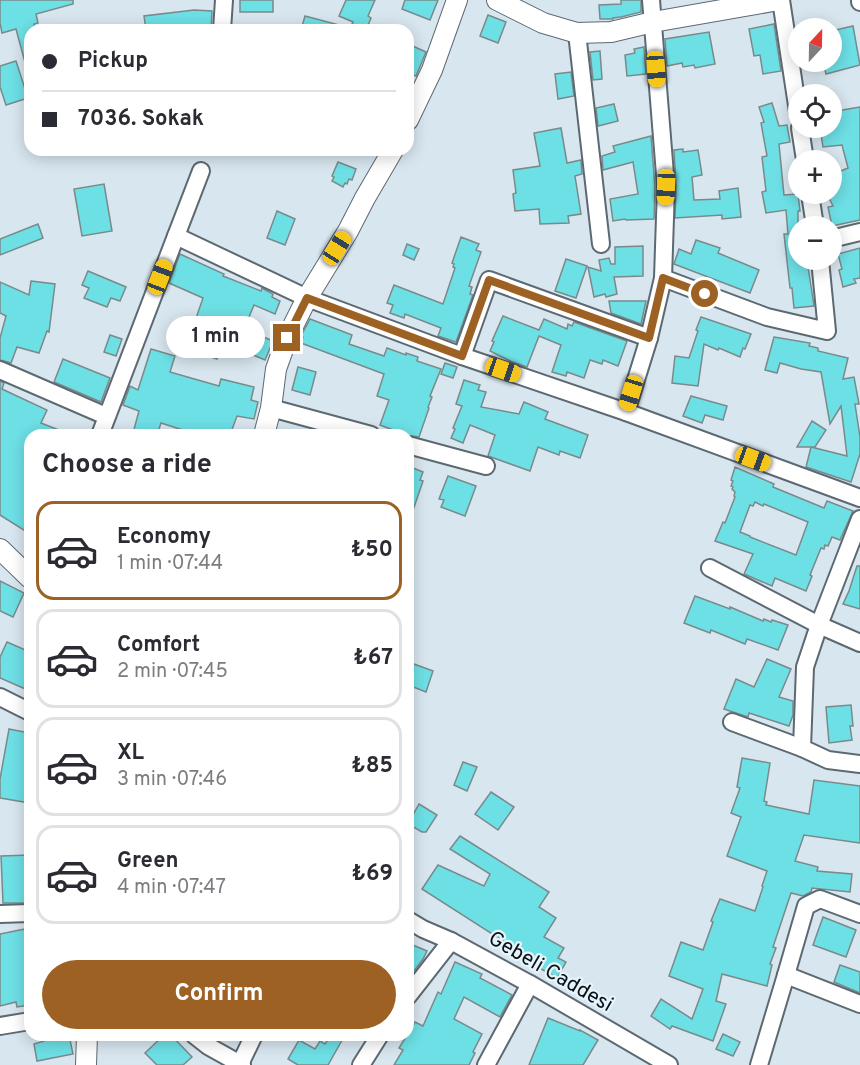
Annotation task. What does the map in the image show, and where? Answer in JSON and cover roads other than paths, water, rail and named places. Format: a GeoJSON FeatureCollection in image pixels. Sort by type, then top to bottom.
{"type":"FeatureCollection","features":[{"type":"Feature","properties":{"kind":"street"},"geometry":{"type":"LineString","coordinates":[[222,24],[224,0]]}},
{"type":"Feature","properties":{"kind":"street"},"geometry":{"type":"LineString","coordinates":[[414,108],[432,70],[457,0]]}},
{"type":"Feature","properties":{"kind":"street"},"geometry":{"type":"LineString","coordinates":[[497,0],[543,23],[577,33],[611,32],[727,4],[780,0],[794,84]]}},
{"type":"Feature","properties":{"kind":"street"},"geometry":{"type":"LineString","coordinates":[[626,412],[649,338],[663,278],[666,187],[651,0]]}},
{"type":"Feature","properties":{"kind":"street"},"geometry":{"type":"LineString","coordinates":[[577,33],[601,244]]}},
{"type":"Feature","properties":{"kind":"street"},"geometry":{"type":"LineString","coordinates":[[266,429],[276,369],[287,338],[307,298],[390,156]]}},
{"type":"Feature","properties":{"kind":"street"},"geometry":{"type":"LineString","coordinates":[[102,429],[201,171]]}},
{"type":"Feature","properties":{"kind":"street"},"geometry":{"type":"LineString","coordinates":[[842,236],[860,232]]}},
{"type":"Feature","properties":{"kind":"street"},"geometry":{"type":"LineString","coordinates":[[176,236],[307,298],[462,356],[626,412],[860,498]]}},
{"type":"Feature","properties":{"kind":"street"},"geometry":{"type":"LineString","coordinates":[[663,278],[767,317],[827,331],[821,270]]}},
{"type":"Feature","properties":{"kind":"street"},"geometry":{"type":"LineString","coordinates":[[462,356],[489,280],[649,338]]}},
{"type":"Feature","properties":{"kind":"street"},"geometry":{"type":"LineString","coordinates":[[0,370],[106,416]]}},
{"type":"Feature","properties":{"kind":"street"},"geometry":{"type":"LineString","coordinates":[[271,408],[349,429]]}},
{"type":"Feature","properties":{"kind":"street"},"geometry":{"type":"LineString","coordinates":[[414,447],[486,466]]}},
{"type":"Feature","properties":{"kind":"street"},"geometry":{"type":"LineString","coordinates":[[802,748],[805,667],[860,519]]}},
{"type":"Feature","properties":{"kind":"street"},"geometry":{"type":"LineString","coordinates":[[0,550],[24,572]]}},
{"type":"Feature","properties":{"kind":"street"},"geometry":{"type":"LineString","coordinates":[[710,568],[819,625],[860,643]]}},
{"type":"Feature","properties":{"kind":"street"},"geometry":{"type":"LineString","coordinates":[[0,697],[24,709]]}},
{"type":"Feature","properties":{"kind":"street"},"geometry":{"type":"LineString","coordinates":[[732,722],[828,760],[860,764]]}},
{"type":"Feature","properties":{"kind":"street"},"geometry":{"type":"LineString","coordinates":[[759,1065],[806,906],[820,899],[860,914]]}},
{"type":"Feature","properties":{"kind":"street"},"geometry":{"type":"LineString","coordinates":[[0,914],[24,913]]}},
{"type":"Feature","properties":{"kind":"street","name":"Gebeli Caddesi"},"geometry":{"type":"LineString","coordinates":[[414,924],[451,940],[669,1065]]}},
{"type":"Feature","properties":{"kind":"street"},"geometry":{"type":"LineString","coordinates":[[414,988],[451,940]]}},
{"type":"Feature","properties":{"kind":"street"},"geometry":{"type":"LineString","coordinates":[[786,975],[860,1004]]}},
{"type":"Feature","properties":{"kind":"street"},"geometry":{"type":"LineString","coordinates":[[486,1065],[530,984]]}},
{"type":"Feature","properties":{"kind":"street"},"geometry":{"type":"LineString","coordinates":[[0,1026],[24,1022]]}},
{"type":"Feature","properties":{"kind":"street"},"geometry":{"type":"LineString","coordinates":[[86,1065],[87,1041]]}},
{"type":"Feature","properties":{"kind":"street"},"geometry":{"type":"LineString","coordinates":[[202,1041],[241,1064],[251,1041]]}},
{"type":"Feature","properties":{"kind":"street"},"geometry":{"type":"LineString","coordinates":[[361,1065],[376,1041]]}}]}
